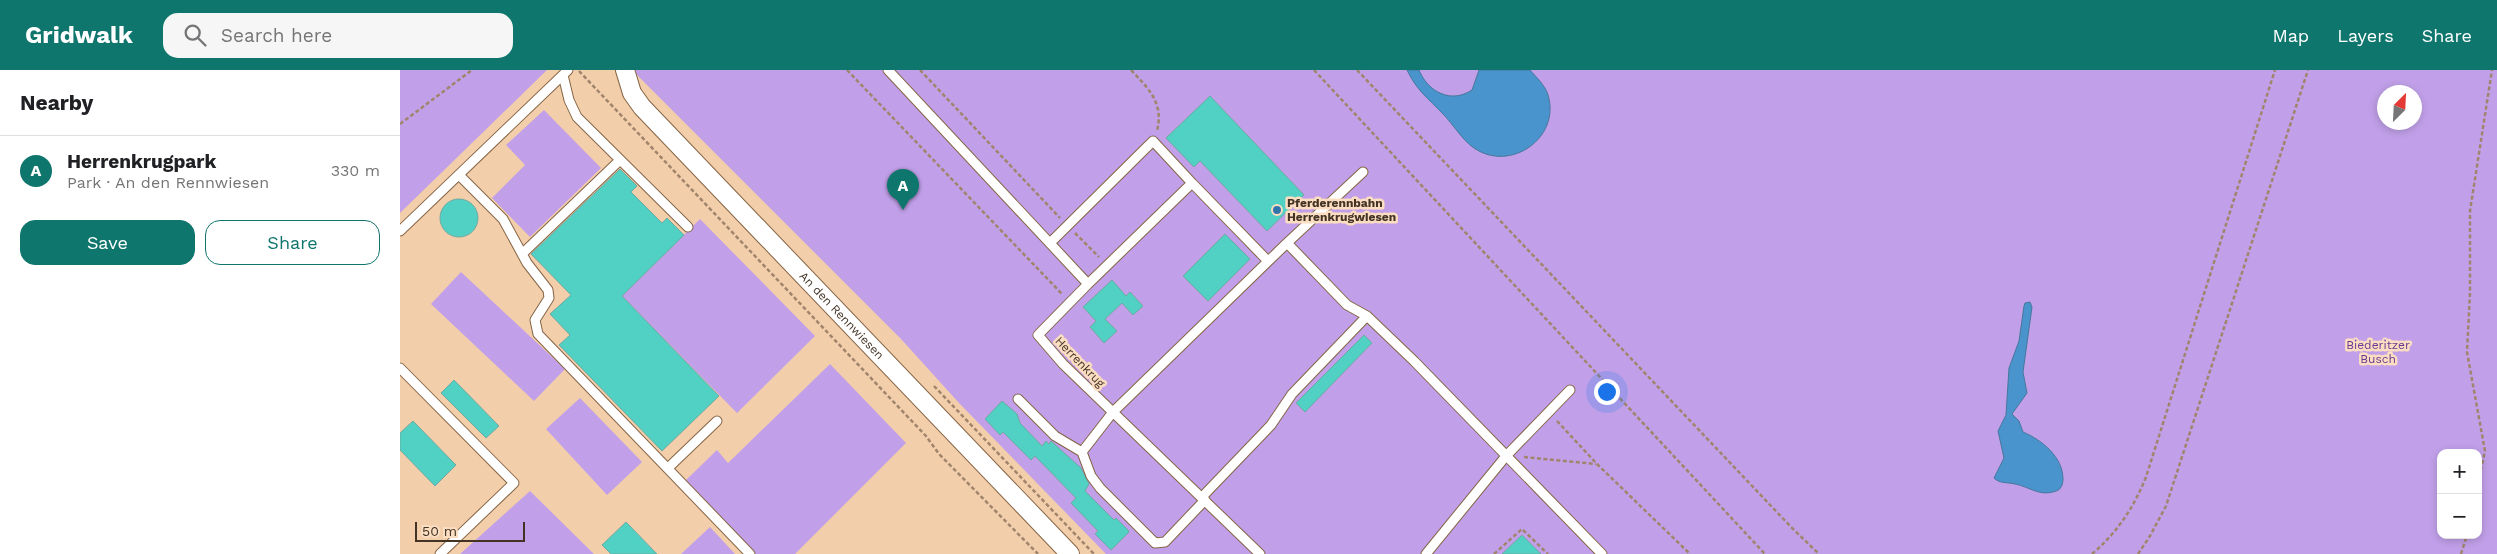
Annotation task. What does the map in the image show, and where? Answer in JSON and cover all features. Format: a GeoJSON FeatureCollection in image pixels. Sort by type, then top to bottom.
{"type":"FeatureCollection","features":[{"type":"Feature","properties":{"kind":"street","name":"An den Rennwiesen"},"geometry":{"type":"LineString","coordinates":[[625,70],[632,93],[642,107],[1070,554]]}},
{"type":"Feature","properties":{"kind":"lane"},"geometry":{"type":"LineString","coordinates":[[888,70],[1088,284]]}},
{"type":"Feature","properties":{"kind":"lane"},"geometry":{"type":"LineString","coordinates":[[566,72],[569,100],[577,116],[688,228]]}},
{"type":"Feature","properties":{"kind":"lane"},"geometry":{"type":"LineString","coordinates":[[400,231],[566,72]]}},
{"type":"Feature","properties":{"kind":"lane"},"geometry":{"type":"LineString","coordinates":[[1050,243],[1153,141],[1267,260]]}},
{"type":"Feature","properties":{"kind":"lane"},"geometry":{"type":"LineString","coordinates":[[522,254],[620,160]]}},
{"type":"Feature","properties":{"kind":"lane"},"geometry":{"type":"LineString","coordinates":[[1082,452],[1113,412],[1267,260],[1363,172]]}},
{"type":"Feature","properties":{"kind":"lane"},"geometry":{"type":"LineString","coordinates":[[459,175],[503,219],[522,254],[549,292],[549,298],[535,320],[538,334],[750,554]]}},
{"type":"Feature","properties":{"kind":"lane","name":"Herrenkrug"},"geometry":{"type":"LineString","coordinates":[[1192,183],[1069,301],[1038,335],[1063,364],[1260,554]]}},
{"type":"Feature","properties":{"kind":"lane"},"geometry":{"type":"LineString","coordinates":[[1287,243],[1347,305],[1366,316],[1445,391],[1602,554]]}},
{"type":"Feature","properties":{"kind":"lane"},"geometry":{"type":"LineString","coordinates":[[1018,399],[1056,436],[1082,452],[1089,471],[1097,484],[1155,543],[1165,542],[1271,425],[1292,394],[1366,316]]}},
{"type":"Feature","properties":{"kind":"lane"},"geometry":{"type":"LineString","coordinates":[[400,368],[514,483],[440,554]]}},
{"type":"Feature","properties":{"kind":"lane"},"geometry":{"type":"LineString","coordinates":[[1426,554],[1506,456],[1570,390]]}},
{"type":"Feature","properties":{"kind":"lane"},"geometry":{"type":"LineString","coordinates":[[668,468],[717,421]]}},
{"type":"Feature","properties":{"kind":"path"},"geometry":{"type":"LineString","coordinates":[[400,124],[472,70]]}},
{"type":"Feature","properties":{"kind":"path"},"geometry":{"type":"LineString","coordinates":[[578,70],[926,436],[938,452],[1038,554]]}},
{"type":"Feature","properties":{"kind":"path"},"geometry":{"type":"LineString","coordinates":[[847,70],[1069,301]]}},
{"type":"Feature","properties":{"kind":"path"},"geometry":{"type":"LineString","coordinates":[[920,70],[1068,226],[1108,265]]}},
{"type":"Feature","properties":{"kind":"path"},"geometry":{"type":"LineString","coordinates":[[1131,70],[1152,93],[1157,103],[1159,121],[1153,141]]}},
{"type":"Feature","properties":{"kind":"path"},"geometry":{"type":"LineString","coordinates":[[1314,70],[1765,554]]}},
{"type":"Feature","properties":{"kind":"path"},"geometry":{"type":"LineString","coordinates":[[1357,70],[1778,514],[1819,554]]}},
{"type":"Feature","properties":{"kind":"path"},"geometry":{"type":"LineString","coordinates":[[2092,554],[2111,536],[2132,509],[2146,477],[2275,70]]}},
{"type":"Feature","properties":{"kind":"path"},"geometry":{"type":"LineString","coordinates":[[2138,554],[2166,506],[2308,70]]}},
{"type":"Feature","properties":{"kind":"path"},"geometry":{"type":"LineString","coordinates":[[2482,465],[2485,451],[2467,352],[2470,293],[2470,211],[2492,70]]}},
{"type":"Feature","properties":{"kind":"path"},"geometry":{"type":"LineString","coordinates":[[958,411],[1094,554]]}},
{"type":"Feature","properties":{"kind":"path"},"geometry":{"type":"LineString","coordinates":[[1557,421],[1597,464],[1690,554]]}},
{"type":"Feature","properties":{"kind":"path"},"geometry":{"type":"LineString","coordinates":[[1506,456],[1597,464]]}},
{"type":"Feature","properties":{"kind":"path"},"geometry":{"type":"LineString","coordinates":[[1494,554],[1522,529],[1548,554]]}},
{"type":"Feature","properties":{"kind":"path"},"geometry":{"type":"LineString","coordinates":[[2461,554],[2466,539]]}},
{"type":"Feature","properties":{"kind":"green space"},"geometry":{"type":"Polygon","coordinates":[[[400,70],[547,70],[400,213],[400,70]]]}},
{"type":"Feature","properties":{"kind":"green space","name":"Biederitzer Busch"},"geometry":{"type":"Polygon","coordinates":[[[632,70],[2497,70],[2497,554],[1106,554],[959,403],[901,339],[632,70]]]}},
{"type":"Feature","properties":{"kind":"green space"},"geometry":{"type":"Polygon","coordinates":[[[544,110],[601,168],[530,237],[492,198],[525,165],[506,145],[544,110]]]}},
{"type":"Feature","properties":{"kind":"green space"},"geometry":{"type":"Polygon","coordinates":[[[700,219],[815,336],[737,413],[622,296],[700,219]]]}},
{"type":"Feature","properties":{"kind":"green space"},"geometry":{"type":"Polygon","coordinates":[[[461,272],[565,369],[534,401],[431,304],[461,272]]]}},
{"type":"Feature","properties":{"kind":"green space"},"geometry":{"type":"Polygon","coordinates":[[[830,364],[906,443],[795,554],[755,554],[686,480],[717,450],[728,463],[830,364]]]}},
{"type":"Feature","properties":{"kind":"green space"},"geometry":{"type":"Polygon","coordinates":[[[580,398],[642,462],[607,495],[546,429],[580,398]]]}},
{"type":"Feature","properties":{"kind":"green space"},"geometry":{"type":"Polygon","coordinates":[[[530,491],[594,554],[460,554],[530,491]]]}},
{"type":"Feature","properties":{"kind":"green space"},"geometry":{"type":"Polygon","coordinates":[[[710,527],[735,554],[681,554],[710,527]]]}},
{"type":"Feature","properties":{"kind":"water"},"geometry":{"type":"Polygon","coordinates":[[[1407,70],[1419,70],[1423,78],[1434,90],[1448,96],[1456,96],[1472,90],[1479,70],[1530,70],[1547,91],[1550,111],[1547,125],[1540,137],[1529,147],[1517,154],[1503,156],[1488,155],[1474,148],[1466,141],[1419,89],[1407,70]]]}},
{"type":"Feature","properties":{"kind":"water"},"geometry":{"type":"Polygon","coordinates":[[[2030,302],[2032,307],[2023,372],[2027,393],[2012,414],[2019,421],[2023,432],[2050,450],[2059,464],[2062,471],[2062,485],[2058,490],[2050,493],[2001,482],[1994,478],[2004,458],[1998,431],[2006,415],[2009,368],[2019,341],[2024,306],[2025,303],[2030,302]]]}},
{"type":"Feature","properties":{"kind":"building"},"geometry":{"type":"Polygon","coordinates":[[[1210,96],[1304,195],[1267,231],[1200,161],[1194,167],[1166,138],[1210,96]]]}},
{"type":"Feature","properties":{"kind":"building"},"geometry":{"type":"Polygon","coordinates":[[[620,169],[637,186],[631,192],[662,223],[667,218],[684,235],[622,296],[719,396],[662,451],[559,345],[570,335],[550,314],[571,295],[531,254],[620,169]]]}},
{"type":"Feature","properties":{"kind":"building"},"geometry":{"type":"Polygon","coordinates":[[[459,199],[472,205],[478,218],[472,231],[459,237],[446,231],[440,218],[446,205],[459,199]]]}},
{"type":"Feature","properties":{"kind":"building"},"geometry":{"type":"Polygon","coordinates":[[[1225,234],[1250,259],[1208,301],[1183,276],[1225,234]]]}},
{"type":"Feature","properties":{"kind":"building"},"geometry":{"type":"Polygon","coordinates":[[[1112,280],[1126,296],[1130,292],[1143,306],[1133,315],[1122,303],[1105,319],[1117,331],[1104,343],[1090,327],[1096,321],[1083,307],[1112,280]]]}},
{"type":"Feature","properties":{"kind":"building"},"geometry":{"type":"Polygon","coordinates":[[[1364,335],[1372,343],[1305,412],[1296,403],[1364,335]]]}},
{"type":"Feature","properties":{"kind":"building"},"geometry":{"type":"Polygon","coordinates":[[[454,380],[499,426],[486,438],[441,393],[454,380]]]}},
{"type":"Feature","properties":{"kind":"building"},"geometry":{"type":"Polygon","coordinates":[[[1002,401],[1017,414],[1020,423],[1042,446],[1046,441],[1049,444],[1051,441],[1081,468],[1089,484],[1085,491],[1114,520],[1116,518],[1128,530],[1129,532],[1111,550],[1095,534],[1098,531],[1071,503],[1076,498],[1035,456],[1031,460],[1003,432],[1000,435],[985,419],[1002,401]]]}},
{"type":"Feature","properties":{"kind":"building"},"geometry":{"type":"Polygon","coordinates":[[[413,421],[456,465],[435,486],[400,450],[400,433],[413,421]]]}},
{"type":"Feature","properties":{"kind":"building"},"geometry":{"type":"Polygon","coordinates":[[[626,522],[657,554],[611,554],[602,545],[626,522]]]}},
{"type":"Feature","properties":{"kind":"building"},"geometry":{"type":"Polygon","coordinates":[[[1522,535],[1541,554],[1502,554],[1522,535]]]}},
{"type":"Feature","properties":{"kind":"place","name":"Herrenkrugpark"},"geometry":{"type":"Point","coordinates":[903,210]}},
{"type":"Feature","properties":{"kind":"place","name":"Pferderennbahn Herrenkrugwiesen"},"geometry":{"type":"Point","coordinates":[1277,210]}}]}
